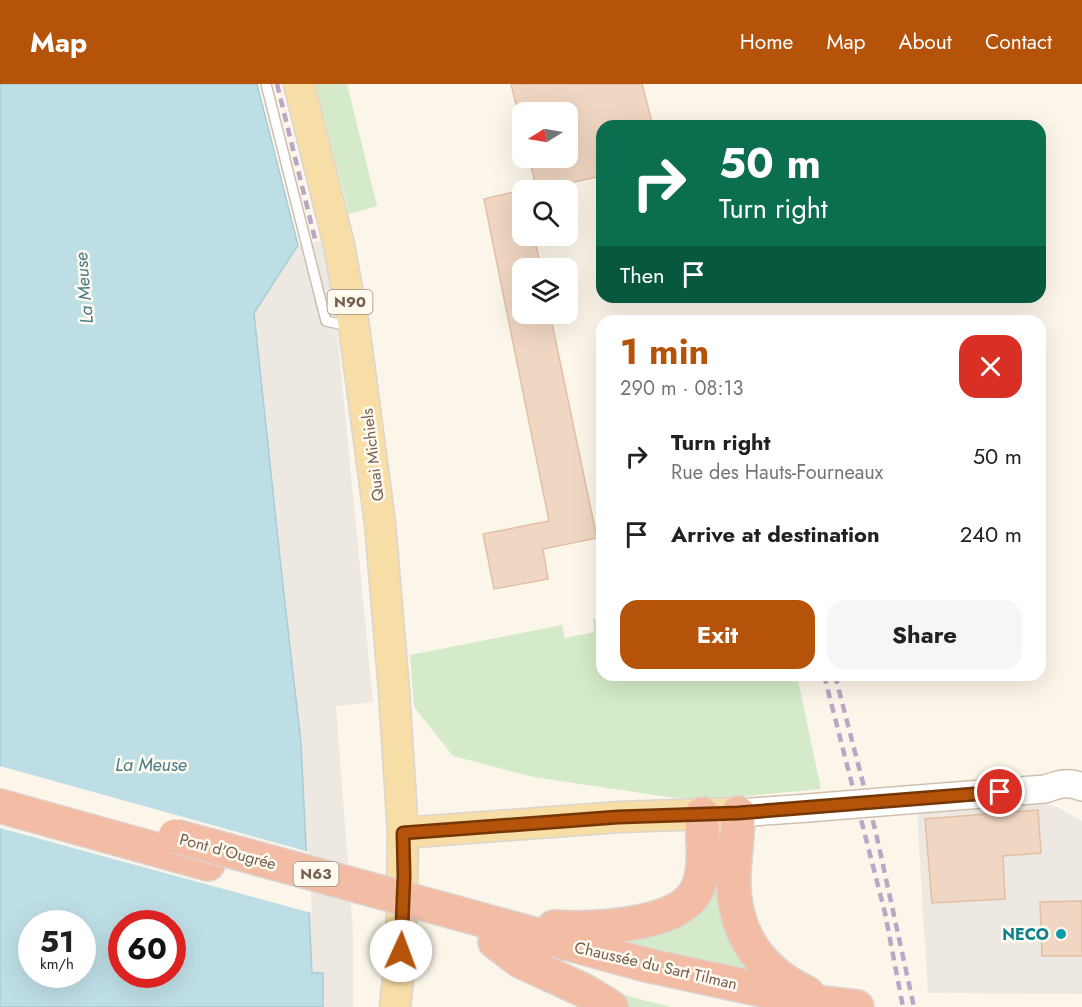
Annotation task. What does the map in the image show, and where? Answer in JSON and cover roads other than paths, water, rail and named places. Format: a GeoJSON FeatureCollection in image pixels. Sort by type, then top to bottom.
{"type":"FeatureCollection","features":[{"type":"Feature","properties":{"kind":"highway","name":"Pont d'Ougrée"},"geometry":{"type":"LineString","coordinates":[[0,787],[456,921]]}},
{"type":"Feature","properties":{"kind":"highway","name":"Pont d'Ougrée"},"geometry":{"type":"LineString","coordinates":[[0,806],[456,921]]}},
{"type":"Feature","properties":{"kind":"highway"},"geometry":{"type":"LineString","coordinates":[[738,813],[738,844],[734,875],[737,915],[746,939],[759,958],[778,976],[803,992],[844,1005]]}},
{"type":"Feature","properties":{"kind":"highway"},"geometry":{"type":"LineString","coordinates":[[495,933],[594,928],[653,918],[678,908],[694,894],[701,874],[702,814]]}},
{"type":"Feature","properties":{"kind":"highway","name":"Chaussée du Sart Tilman"},"geometry":{"type":"LineString","coordinates":[[456,921],[680,992],[746,1007]]}},
{"type":"Feature","properties":{"kind":"highway","name":"Chaussée du Sart Tilman"},"geometry":{"type":"LineString","coordinates":[[495,933],[844,1005]]}},
{"type":"Feature","properties":{"kind":"highway"},"geometry":{"type":"LineString","coordinates":[[495,933],[520,961],[573,985],[611,1007]]}},
{"type":"Feature","properties":{"kind":"main road","name":"Quai Michiels"},"geometry":{"type":"LineString","coordinates":[[298,84],[339,245],[368,418],[382,544],[403,833]]}},
{"type":"Feature","properties":{"kind":"main road"},"geometry":{"type":"LineString","coordinates":[[403,833],[618,817],[808,808],[1046,789],[1060,783],[1073,783],[1082,787]]}},
{"type":"Feature","properties":{"kind":"main road"},"geometry":{"type":"LineString","coordinates":[[1046,789],[1082,804]]}},
{"type":"Feature","properties":{"kind":"main road","name":"N90"},"geometry":{"type":"LineString","coordinates":[[395,1007],[401,951],[403,833]]}},
{"type":"Feature","properties":{"kind":"lane"},"geometry":{"type":"LineString","coordinates":[[266,84],[326,321],[354,327]]}},
{"type":"Feature","properties":{"kind":"water","name":"La Meuse"},"geometry":{"type":"Polygon","coordinates":[[[0,84],[257,84],[298,245],[254,313],[301,743],[312,973],[323,973],[323,1007],[0,1007],[0,84]]]}},
{"type":"Feature","properties":{"kind":"railway"},"geometry":{"type":"LineString","coordinates":[[277,84],[315,239]]}},
{"type":"Feature","properties":{"kind":"railway"},"geometry":{"type":"LineString","coordinates":[[826,681],[885,913],[903,1007]]}},
{"type":"Feature","properties":{"kind":"railway"},"geometry":{"type":"LineString","coordinates":[[837,681],[876,833],[914,1007]]}},
{"type":"Feature","properties":{"kind":"place","name":"NECO"},"geometry":{"type":"Point","coordinates":[1061,934]}}]}
